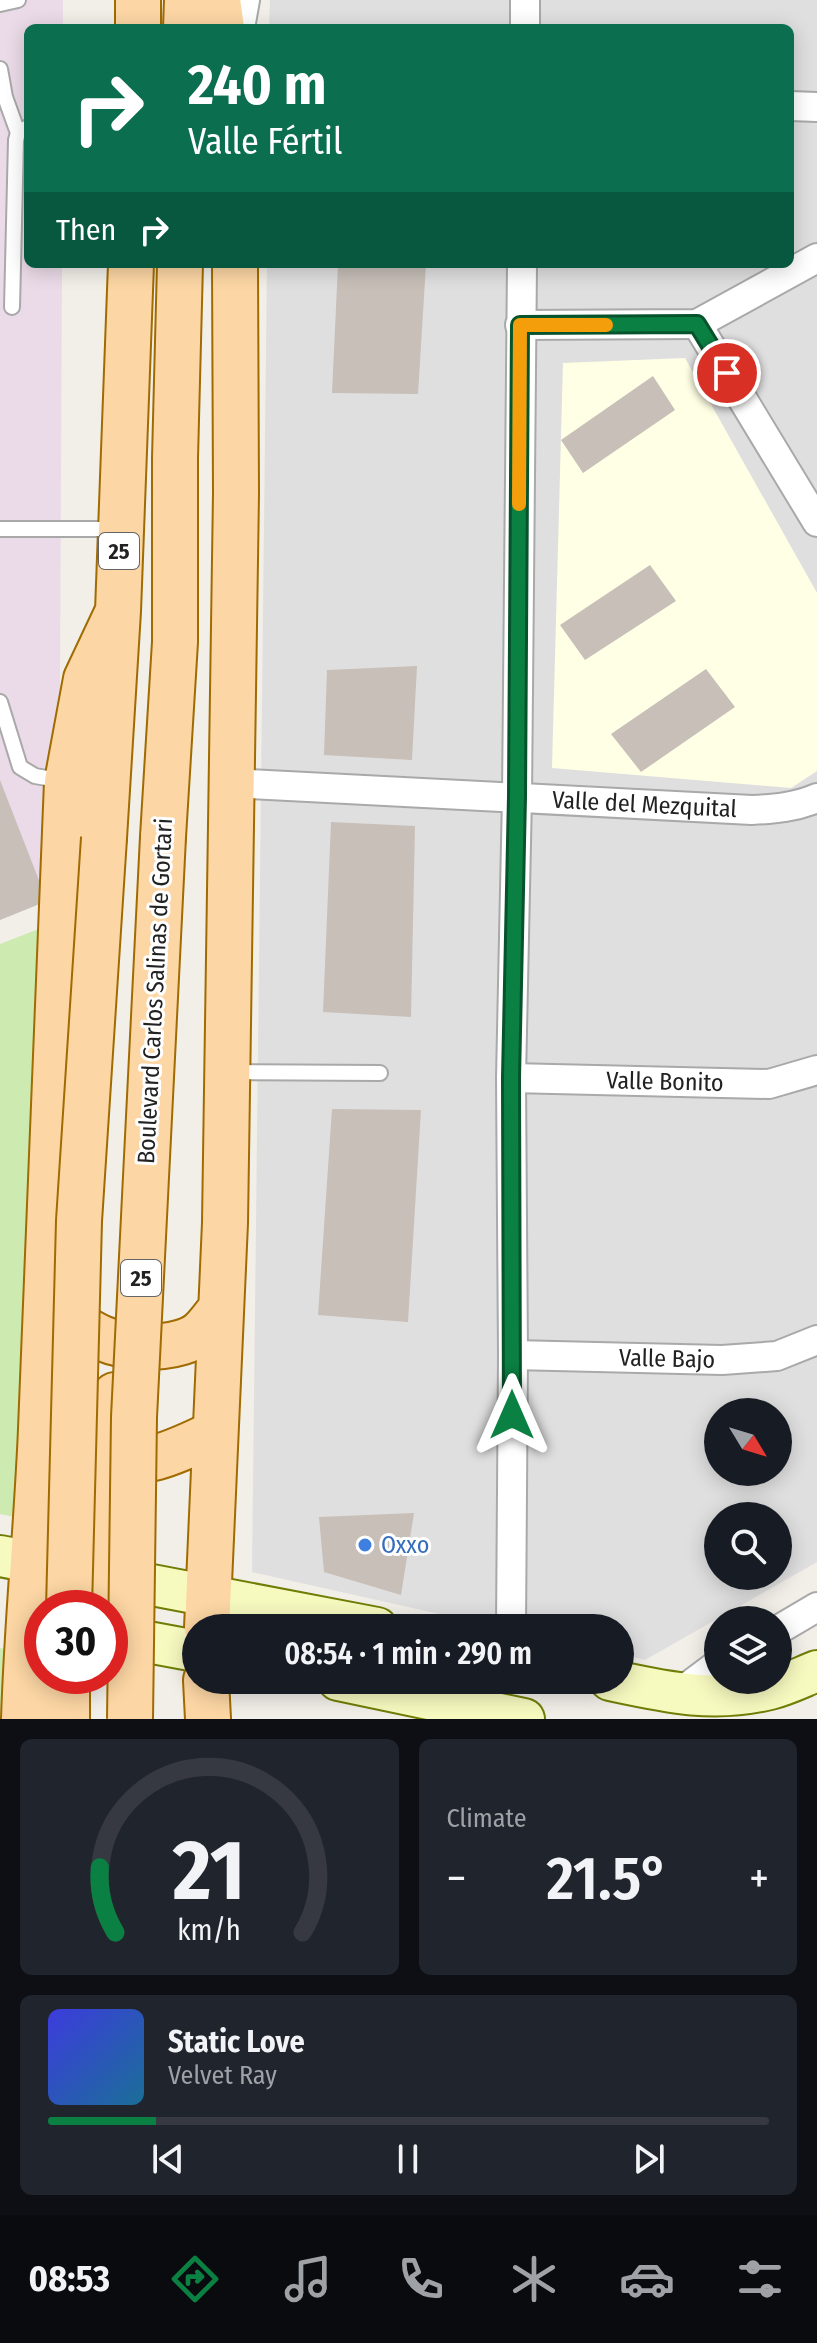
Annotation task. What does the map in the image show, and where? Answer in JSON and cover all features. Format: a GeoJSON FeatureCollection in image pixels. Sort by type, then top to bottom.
{"type":"FeatureCollection","features":[{"type":"Feature","properties":{"kind":"main road"},"geometry":{"type":"LineString","coordinates":[[138,0],[138,24]]}},
{"type":"Feature","properties":{"kind":"main road"},"geometry":{"type":"LineString","coordinates":[[186,24],[187,0]]}},
{"type":"Feature","properties":{"kind":"main road"},"geometry":{"type":"LineString","coordinates":[[218,0],[221,24]]}},
{"type":"Feature","properties":{"kind":"main road","name":"25"},"geometry":{"type":"LineString","coordinates":[[69,1590],[79,1221],[118,611],[131,268]]}},
{"type":"Feature","properties":{"kind":"main road","name":"Boulevard Carlos Salinas de Gortari"},"geometry":{"type":"LineString","coordinates":[[130,1719],[134,1417],[175,642],[175,458],[180,268]]}},
{"type":"Feature","properties":{"kind":"main road"},"geometry":{"type":"LineString","coordinates":[[208,1612],[225,1223],[236,493],[235,268]]}},
{"type":"Feature","properties":{"kind":"main road"},"geometry":{"type":"LineString","coordinates":[[24,1719],[23,1619],[17,1560],[41,1430],[67,782],[86,679],[118,611]]}},
{"type":"Feature","properties":{"kind":"main road"},"geometry":{"type":"LineString","coordinates":[[45,1298],[76,1325],[117,1345],[137,1348],[173,1345],[198,1335],[220,1310]]}},
{"type":"Feature","properties":{"kind":"main road"},"geometry":{"type":"LineString","coordinates":[[114,1590],[111,1462],[117,1345]]}},
{"type":"Feature","properties":{"kind":"main road"},"geometry":{"type":"LineString","coordinates":[[41,1430],[74,1450],[111,1462],[168,1456],[215,1433]]}},
{"type":"Feature","properties":{"kind":"main road"},"geometry":{"type":"LineString","coordinates":[[17,1560],[70,1590]]}},
{"type":"Feature","properties":{"kind":"main road"},"geometry":{"type":"LineString","coordinates":[[128,1615],[229,1614]]}},
{"type":"Feature","properties":{"kind":"main road"},"geometry":{"type":"LineString","coordinates":[[128,1621],[182,1645]]}},
{"type":"Feature","properties":{"kind":"main road"},"geometry":{"type":"LineString","coordinates":[[634,1685],[678,1694],[735,1696],[773,1689],[817,1671]]}},
{"type":"Feature","properties":{"kind":"main road"},"geometry":{"type":"LineString","coordinates":[[67,1694],[67,1719]]}},
{"type":"Feature","properties":{"kind":"main road"},"geometry":{"type":"LineString","coordinates":[[207,1694],[208,1719]]}},
{"type":"Feature","properties":{"kind":"main road"},"geometry":{"type":"LineString","coordinates":[[405,1694],[524,1719]]}},
{"type":"Feature","properties":{"kind":"street"},"geometry":{"type":"LineString","coordinates":[[241,24],[245,0]]}},
{"type":"Feature","properties":{"kind":"street"},"geometry":{"type":"LineString","coordinates":[[525,0],[525,24]]}},
{"type":"Feature","properties":{"kind":"street"},"geometry":{"type":"LineString","coordinates":[[794,106],[817,107]]}},
{"type":"Feature","properties":{"kind":"street"},"geometry":{"type":"LineString","coordinates":[[520,325],[697,324],[817,258]]}},
{"type":"Feature","properties":{"kind":"street"},"geometry":{"type":"LineString","coordinates":[[511,1614],[511,1078],[522,268]]}},
{"type":"Feature","properties":{"kind":"street"},"geometry":{"type":"LineString","coordinates":[[697,324],[817,521]]}},
{"type":"Feature","properties":{"kind":"street","name":"Valle del Mezquital"},"geometry":{"type":"LineString","coordinates":[[231,783],[752,810],[778,809],[817,798]]}},
{"type":"Feature","properties":{"kind":"street","name":"Valle Bonito"},"geometry":{"type":"LineString","coordinates":[[511,1078],[769,1084],[817,1070]]}},
{"type":"Feature","properties":{"kind":"street","name":"Valle Bajo"},"geometry":{"type":"LineString","coordinates":[[513,1355],[722,1360],[777,1356],[817,1340]]}},
{"type":"Feature","properties":{"kind":"street"},"geometry":{"type":"LineString","coordinates":[[792,1622],[817,1607]]}},
{"type":"Feature","properties":{"kind":"street"},"geometry":{"type":"LineString","coordinates":[[678,1694],[704,1674]]}},
{"type":"Feature","properties":{"kind":"lane"},"geometry":{"type":"LineString","coordinates":[[0,4],[18,0]]}},
{"type":"Feature","properties":{"kind":"lane"},"geometry":{"type":"LineString","coordinates":[[0,69],[5,97],[23,130],[16,140],[12,307]]}},
{"type":"Feature","properties":{"kind":"lane"},"geometry":{"type":"LineString","coordinates":[[0,529],[119,529]]}},
{"type":"Feature","properties":{"kind":"lane"},"geometry":{"type":"LineString","coordinates":[[0,702],[20,767],[35,776],[67,782]]}},
{"type":"Feature","properties":{"kind":"lane"},"geometry":{"type":"LineString","coordinates":[[227,1072],[380,1073]]}},
{"type":"Feature","properties":{"kind":"shaded area"},"geometry":{"type":"Polygon","coordinates":[[[0,0],[63,0],[63,24],[24,24],[24,268],[62,268],[59,896],[0,920],[0,0]]]}},
{"type":"Feature","properties":{"kind":"shaded area"},"geometry":{"type":"Polygon","coordinates":[[[270,0],[817,0],[817,1562],[792,1576],[792,1502],[704,1502],[704,1590],[768,1590],[740,1606],[704,1606],[704,1626],[645,1660],[634,1657],[634,1614],[440,1614],[252,1572],[267,268],[794,268],[794,24],[269,24],[270,0]]]}},
{"type":"Feature","properties":{"kind":"shaded area"},"geometry":{"type":"Polygon","coordinates":[[[685,358],[817,593],[817,771],[791,788],[552,768],[563,363],[685,358]]]}},
{"type":"Feature","properties":{"kind":"green space"},"geometry":{"type":"Polygon","coordinates":[[[54,923],[30,1520],[0,1514],[0,944],[54,923]]]}},
{"type":"Feature","properties":{"kind":"green space"},"geometry":{"type":"Polygon","coordinates":[[[0,1648],[5,1649],[6,1719],[0,1719],[0,1648]]]}},
{"type":"Feature","properties":{"kind":"building"},"geometry":{"type":"Polygon","coordinates":[[[338,268],[426,268],[418,394],[332,393],[338,268]]]}},
{"type":"Feature","properties":{"kind":"building"},"geometry":{"type":"Polygon","coordinates":[[[653,376],[675,410],[583,473],[561,440],[653,376]]]}},
{"type":"Feature","properties":{"kind":"building"},"geometry":{"type":"Polygon","coordinates":[[[650,565],[676,601],[585,660],[560,625],[650,565]]]}},
{"type":"Feature","properties":{"kind":"building"},"geometry":{"type":"Polygon","coordinates":[[[417,666],[412,760],[324,755],[327,670],[417,666]]]}},
{"type":"Feature","properties":{"kind":"building"},"geometry":{"type":"Polygon","coordinates":[[[706,669],[735,707],[641,772],[611,734],[706,669]]]}},
{"type":"Feature","properties":{"kind":"building"},"geometry":{"type":"Polygon","coordinates":[[[0,780],[47,901],[0,920],[0,780]]]}},
{"type":"Feature","properties":{"kind":"building"},"geometry":{"type":"Polygon","coordinates":[[[331,822],[415,826],[411,1017],[323,1012],[331,822]]]}},
{"type":"Feature","properties":{"kind":"building"},"geometry":{"type":"Polygon","coordinates":[[[332,1109],[421,1110],[408,1322],[318,1315],[332,1109]]]}},
{"type":"Feature","properties":{"kind":"building","name":"Oxxo"},"geometry":{"type":"Polygon","coordinates":[[[414,1513],[401,1595],[324,1572],[319,1517],[414,1513]]]}},
{"type":"Feature","properties":{"kind":"slow traffic"},"geometry":{"type":"LineString","coordinates":[[519,504],[520,325],[606,325]]}},
{"type":"Feature","properties":{"kind":"place","name":"Oxxo"},"geometry":{"type":"Point","coordinates":[365,1545]}},
{"type":"Feature","properties":{"kind":"route"},"geometry":{"type":"LineString","coordinates":[[512,1415],[511,1078],[517,796],[520,325],[697,324],[727,373]]}}]}
